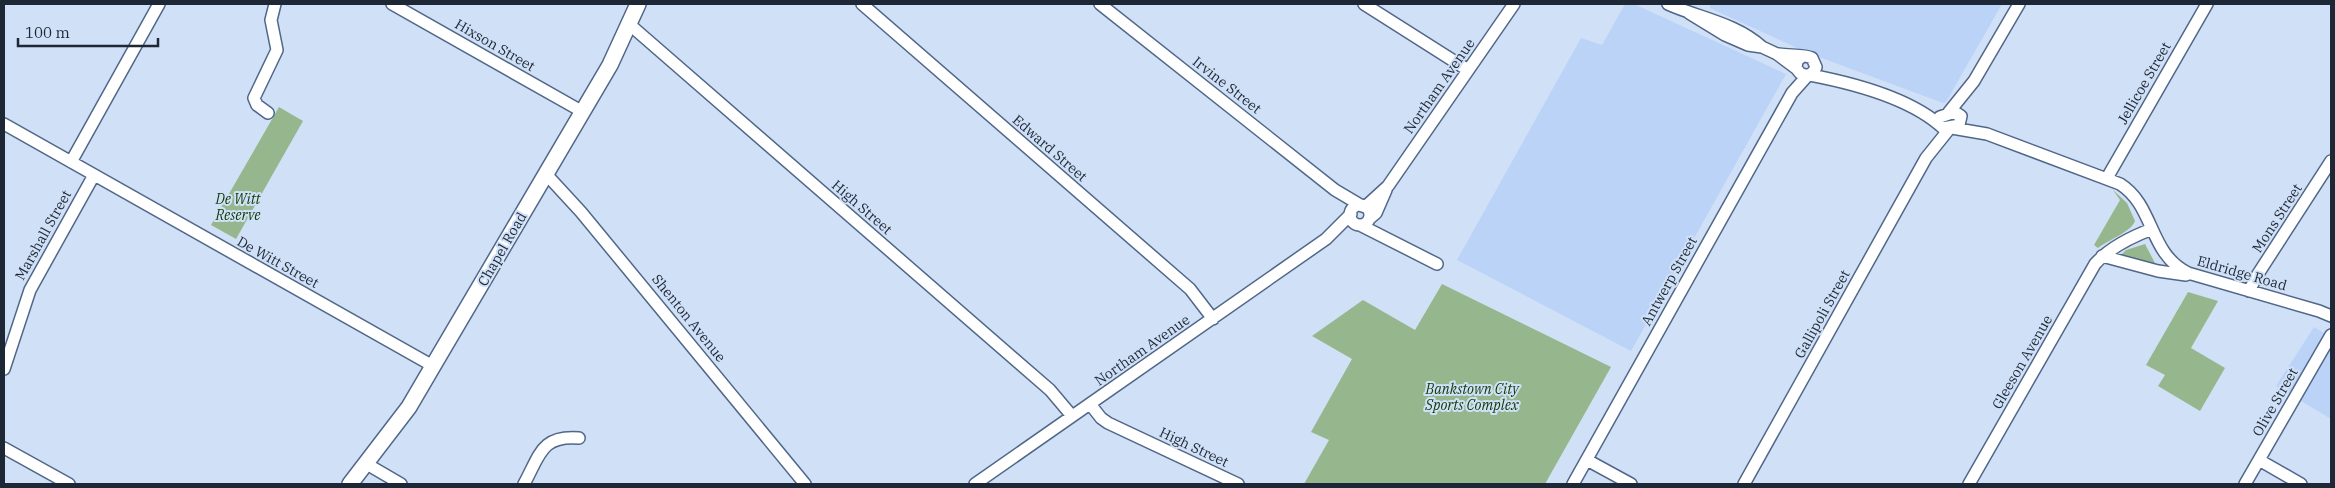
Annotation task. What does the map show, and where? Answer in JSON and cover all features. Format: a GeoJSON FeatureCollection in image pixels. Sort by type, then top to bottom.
{"type":"FeatureCollection","features":[{"type":"Feature","properties":{"kind":"main road","name":"Chapel Road"},"geometry":{"type":"LineString","coordinates":[[350,484],[409,407],[583,112],[614,57],[638,4]]}},
{"type":"Feature","properties":{"kind":"street"},"geometry":{"type":"LineString","coordinates":[[70,162],[159,4]]}},
{"type":"Feature","properties":{"kind":"street"},"geometry":{"type":"LineString","coordinates":[[268,112],[257,105],[254,98],[277,50],[271,20],[276,4]]}},
{"type":"Feature","properties":{"kind":"street","name":"Hixson Street"},"geometry":{"type":"LineString","coordinates":[[392,4],[583,112]]}},
{"type":"Feature","properties":{"kind":"street","name":"Edward Street"},"geometry":{"type":"LineString","coordinates":[[862,4],[1190,289],[1213,319]]}},
{"type":"Feature","properties":{"kind":"street","name":"Irvine Street"},"geometry":{"type":"LineString","coordinates":[[1100,4],[1335,190],[1363,206]]}},
{"type":"Feature","properties":{"kind":"street"},"geometry":{"type":"LineString","coordinates":[[1364,4],[1468,70]]}},
{"type":"Feature","properties":{"kind":"street","name":"Northam Avenue"},"geometry":{"type":"LineString","coordinates":[[1326,239],[1364,222],[1376,213],[1388,186],[1514,4]]}},
{"type":"Feature","properties":{"kind":"street","name":"Eldridge Road"},"geometry":{"type":"LineString","coordinates":[[1668,4],[1692,9],[1751,38],[1803,73],[1843,81],[1909,106],[1945,126],[1987,134],[2120,184],[2134,196],[2162,251],[2169,260],[2183,271],[2331,316]]}},
{"type":"Feature","properties":{"kind":"street"},"geometry":{"type":"LineString","coordinates":[[1974,81],[1959,125],[1945,126],[1940,117],[1948,113],[1974,81],[2019,4]]}},
{"type":"Feature","properties":{"kind":"street","name":"Jellicoe Street"},"geometry":{"type":"LineString","coordinates":[[2106,178],[2207,4]]}},
{"type":"Feature","properties":{"kind":"street","name":"High Street"},"geometry":{"type":"LineString","coordinates":[[629,24],[1050,390],[1072,416]]}},
{"type":"Feature","properties":{"kind":"street","name":"Eldridge Road"},"geometry":{"type":"LineString","coordinates":[[1777,54],[1802,56]]}},
{"type":"Feature","properties":{"kind":"street"},"geometry":{"type":"LineString","coordinates":[[1802,56],[1810,57],[1815,64],[1815,70],[1803,73],[1797,61],[1802,56]]}},
{"type":"Feature","properties":{"kind":"street","name":"Eldridge Road"},"geometry":{"type":"LineString","coordinates":[[1815,64],[1843,81]]}},
{"type":"Feature","properties":{"kind":"street","name":"Antwerp Street"},"geometry":{"type":"LineString","coordinates":[[1573,484],[1803,73]]}},
{"type":"Feature","properties":{"kind":"street","name":"Eldridge Road"},"geometry":{"type":"LineString","coordinates":[[1909,106],[1948,113],[1957,112],[1961,119],[1987,134]]}},
{"type":"Feature","properties":{"kind":"street","name":"De Witt Street"},"geometry":{"type":"LineString","coordinates":[[4,124],[433,366]]}},
{"type":"Feature","properties":{"kind":"street","name":"Gallipoli Street"},"geometry":{"type":"LineString","coordinates":[[1744,484],[1945,126]]}},
{"type":"Feature","properties":{"kind":"street","name":"Mons Street"},"geometry":{"type":"LineString","coordinates":[[2249,291],[2331,161]]}},
{"type":"Feature","properties":{"kind":"street","name":"Shenton Avenue"},"geometry":{"type":"LineString","coordinates":[[546,174],[582,212],[805,484]]}},
{"type":"Feature","properties":{"kind":"street","name":"Marshall Street"},"geometry":{"type":"LineString","coordinates":[[4,369],[27,295],[94,175]]}},
{"type":"Feature","properties":{"kind":"street","name":"Northam Avenue"},"geometry":{"type":"LineString","coordinates":[[1363,206],[1388,186]]}},
{"type":"Feature","properties":{"kind":"street","name":"Irvine Street"},"geometry":{"type":"LineString","coordinates":[[1335,190],[1351,213]]}},
{"type":"Feature","properties":{"kind":"street"},"geometry":{"type":"LineString","coordinates":[[1364,222],[1369,211],[1363,206],[1355,207],[1351,213],[1351,219],[1364,222],[1387,237],[1437,264]]}},
{"type":"Feature","properties":{"kind":"street","name":"Northam Avenue"},"geometry":{"type":"LineString","coordinates":[[975,484],[1326,239],[1351,213]]}},
{"type":"Feature","properties":{"kind":"street","name":"Gleeson Avenue"},"geometry":{"type":"LineString","coordinates":[[1969,484],[2095,264],[2102,256],[2119,244],[2152,229]]}},
{"type":"Feature","properties":{"kind":"street"},"geometry":{"type":"LineString","coordinates":[[2102,256],[2158,271],[2195,276]]}},
{"type":"Feature","properties":{"kind":"street","name":"Olive Street"},"geometry":{"type":"LineString","coordinates":[[2245,484],[2331,335]]}},
{"type":"Feature","properties":{"kind":"street","name":"High Street"},"geometry":{"type":"LineString","coordinates":[[1090,404],[1101,418],[1108,423],[1238,484]]}},
{"type":"Feature","properties":{"kind":"street"},"geometry":{"type":"LineString","coordinates":[[524,484],[546,445],[559,438],[579,438]]}},
{"type":"Feature","properties":{"kind":"street"},"geometry":{"type":"LineString","coordinates":[[4,448],[69,484]]}},
{"type":"Feature","properties":{"kind":"street"},"geometry":{"type":"LineString","coordinates":[[1587,460],[1631,484]]}},
{"type":"Feature","properties":{"kind":"street"},"geometry":{"type":"LineString","coordinates":[[2259,460],[2301,484]]}},
{"type":"Feature","properties":{"kind":"street"},"geometry":{"type":"LineString","coordinates":[[365,463],[401,484]]}},
{"type":"Feature","properties":{"kind":"shaded area"},"geometry":{"type":"Polygon","coordinates":[[[1625,4],[1634,4],[1786,74],[1631,351],[1457,260],[1581,38],[1602,45],[1625,4]]]}},
{"type":"Feature","properties":{"kind":"shaded area"},"geometry":{"type":"Polygon","coordinates":[[[1710,4],[2002,4],[1946,102],[1943,103],[1808,53],[1710,8],[1710,4]]]}},
{"type":"Feature","properties":{"kind":"shaded area"},"geometry":{"type":"Polygon","coordinates":[[[2314,327],[2331,337],[2331,419],[2276,386],[2314,327]]]}},
{"type":"Feature","properties":{"kind":"green space","name":"De Witt Reserve"},"geometry":{"type":"Polygon","coordinates":[[[279,107],[303,121],[236,239],[211,225],[279,107]]]}},
{"type":"Feature","properties":{"kind":"green space"},"geometry":{"type":"Polygon","coordinates":[[[2113,190],[2127,203],[2135,221],[2129,229],[2098,248],[2094,245],[2120,200],[2113,190]]]}},
{"type":"Feature","properties":{"kind":"green space"},"geometry":{"type":"Polygon","coordinates":[[[2145,244],[2156,265],[2120,256],[2126,250],[2145,244]]]}},
{"type":"Feature","properties":{"kind":"green space","name":"Bankstown City Sports Complex"},"geometry":{"type":"Polygon","coordinates":[[[1442,284],[1611,367],[1545,484],[1304,484],[1329,440],[1311,432],[1352,359],[1312,336],[1363,300],[1415,330],[1442,284]]]}},
{"type":"Feature","properties":{"kind":"green space"},"geometry":{"type":"Polygon","coordinates":[[[2188,292],[2218,301],[2191,348],[2225,368],[2200,411],[2158,386],[2165,375],[2146,365],[2188,292]]]}}]}
